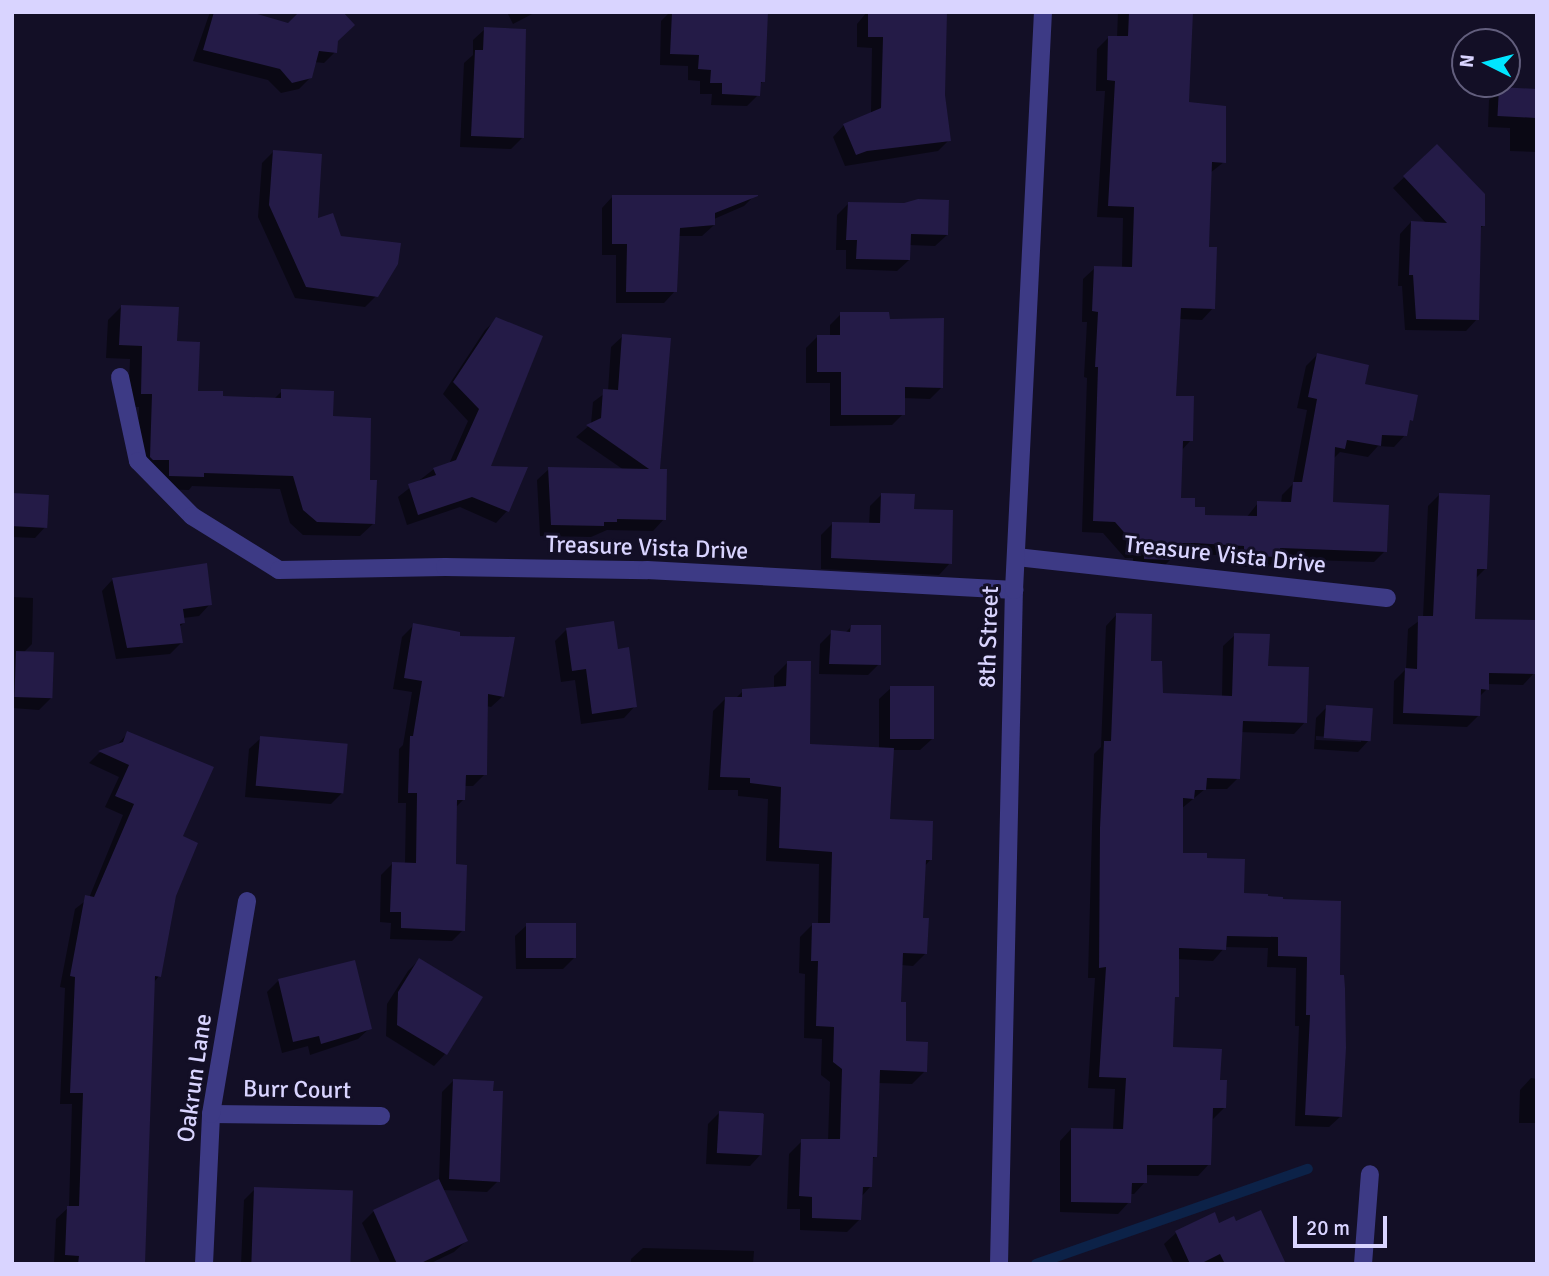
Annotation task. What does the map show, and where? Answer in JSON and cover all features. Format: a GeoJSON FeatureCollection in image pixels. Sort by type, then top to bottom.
{"type":"FeatureCollection","features":[{"type":"Feature","properties":{"kind":"street","name":"8th Street"},"geometry":{"type":"LineString","coordinates":[[999,1264],[1014,590],[1043,12]]}},
{"type":"Feature","properties":{"kind":"street","name":"Treasure Vista Drive"},"geometry":{"type":"LineString","coordinates":[[120,377],[138,461],[192,516],[279,570],[445,567],[647,570],[1014,590]]}},
{"type":"Feature","properties":{"kind":"street","name":"Treasure Vista Drive"},"geometry":{"type":"LineString","coordinates":[[1016,557],[1387,598]]}},
{"type":"Feature","properties":{"kind":"street","name":"Oakrun Lane"},"geometry":{"type":"LineString","coordinates":[[204,1264],[211,1114],[247,901]]}},
{"type":"Feature","properties":{"kind":"street","name":"Burr Court"},"geometry":{"type":"LineString","coordinates":[[211,1114],[381,1116]]}},
{"type":"Feature","properties":{"kind":"street"},"geometry":{"type":"LineString","coordinates":[[1363,1264],[1370,1174]]}},
{"type":"Feature","properties":{"kind":"building"},"geometry":{"type":"Polygon","coordinates":[[[214,12],[251,12],[288,23],[299,12],[343,12],[355,25],[338,41],[337,53],[319,51],[312,78],[292,83],[280,69],[203,50],[214,12]]]}},
{"type":"Feature","properties":{"kind":"building"},"geometry":{"type":"Polygon","coordinates":[[[672,12],[768,12],[765,82],[761,82],[760,96],[722,94],[722,83],[710,83],[711,70],[698,69],[699,55],[670,54],[672,12]]]}},
{"type":"Feature","properties":{"kind":"building"},"geometry":{"type":"Polygon","coordinates":[[[868,12],[947,12],[945,95],[951,141],[867,151],[856,155],[843,124],[881,108],[883,37],[868,37],[868,12]]]}},
{"type":"Feature","properties":{"kind":"building"},"geometry":{"type":"Polygon","coordinates":[[[1129,12],[1193,12],[1189,102],[1226,106],[1226,163],[1212,162],[1209,247],[1217,247],[1215,309],[1181,308],[1176,396],[1194,396],[1193,441],[1183,441],[1181,498],[1195,498],[1195,507],[1205,507],[1205,515],[1257,516],[1257,501],[1291,502],[1293,482],[1302,482],[1317,399],[1308,397],[1317,353],[1369,365],[1365,384],[1418,395],[1413,421],[1410,420],[1407,436],[1382,435],[1381,446],[1347,440],[1345,449],[1335,447],[1333,502],[1389,505],[1387,552],[1280,548],[1280,557],[1244,556],[1244,546],[1178,543],[1177,548],[1173,548],[1172,560],[1144,559],[1144,547],[1137,547],[1115,522],[1093,521],[1098,367],[1095,367],[1098,312],[1092,311],[1094,266],[1132,267],[1134,207],[1108,206],[1115,81],[1107,80],[1108,36],[1128,36],[1129,12]]]}},
{"type":"Feature","properties":{"kind":"building"},"geometry":{"type":"Polygon","coordinates":[[[484,27],[526,29],[524,138],[471,136],[475,50],[483,50],[484,27]]]}},
{"type":"Feature","properties":{"kind":"building"},"geometry":{"type":"Polygon","coordinates":[[[1521,88],[1537,89],[1535,118],[1497,116],[1498,98],[1521,98],[1521,88]]]}},
{"type":"Feature","properties":{"kind":"building"},"geometry":{"type":"Polygon","coordinates":[[[1437,144],[1485,194],[1485,226],[1481,226],[1479,320],[1416,319],[1413,275],[1409,275],[1411,221],[1447,223],[1403,176],[1437,144]]]}},
{"type":"Feature","properties":{"kind":"building"},"geometry":{"type":"Polygon","coordinates":[[[273,150],[322,154],[318,218],[333,213],[341,236],[401,243],[398,264],[378,297],[306,287],[269,205],[273,150]]]}},
{"type":"Feature","properties":{"kind":"building"},"geometry":{"type":"Polygon","coordinates":[[[612,195],[758,196],[715,213],[715,225],[680,228],[677,292],[626,292],[627,244],[612,244],[612,195]]]}},
{"type":"Feature","properties":{"kind":"building"},"geometry":{"type":"Polygon","coordinates":[[[918,199],[949,200],[948,235],[911,234],[910,260],[856,259],[857,240],[846,240],[848,202],[904,203],[918,199]]]}},
{"type":"Feature","properties":{"kind":"building"},"geometry":{"type":"Polygon","coordinates":[[[121,305],[179,307],[177,341],[200,342],[198,391],[223,391],[223,396],[281,398],[281,389],[334,391],[333,416],[371,418],[370,480],[377,480],[375,524],[317,522],[303,510],[293,476],[204,473],[204,477],[169,476],[169,460],[153,460],[150,457],[152,394],[141,394],[142,346],[119,345],[121,305]]]}},
{"type":"Feature","properties":{"kind":"building"},"geometry":{"type":"Polygon","coordinates":[[[840,312],[889,312],[890,319],[944,318],[943,388],[905,387],[905,415],[841,415],[841,372],[817,372],[817,335],[840,335],[840,312]]]}},
{"type":"Feature","properties":{"kind":"building"},"geometry":{"type":"Polygon","coordinates":[[[496,317],[543,336],[491,466],[528,467],[509,512],[472,497],[418,515],[408,484],[436,475],[433,468],[456,460],[479,409],[453,382],[496,317]]]}},
{"type":"Feature","properties":{"kind":"building"},"geometry":{"type":"Polygon","coordinates":[[[622,334],[671,338],[660,469],[667,469],[666,520],[617,519],[617,522],[604,522],[604,526],[551,525],[548,467],[649,469],[586,425],[601,418],[603,389],[618,390],[622,334]]]}},
{"type":"Feature","properties":{"kind":"building"},"geometry":{"type":"Polygon","coordinates":[[[12,493],[49,495],[47,528],[12,526],[12,493]]]}},
{"type":"Feature","properties":{"kind":"building"},"geometry":{"type":"Polygon","coordinates":[[[881,493],[915,494],[914,509],[953,510],[952,564],[831,558],[832,522],[880,523],[881,493]]]}},
{"type":"Feature","properties":{"kind":"building"},"geometry":{"type":"Polygon","coordinates":[[[1439,493],[1490,495],[1487,569],[1477,569],[1475,619],[1537,620],[1536,674],[1489,673],[1489,690],[1481,689],[1480,716],[1403,713],[1405,668],[1417,669],[1418,616],[1433,616],[1439,493]]]}},
{"type":"Feature","properties":{"kind":"building"},"geometry":{"type":"Polygon","coordinates":[[[207,563],[212,605],[183,609],[185,623],[180,624],[183,643],[127,648],[112,578],[207,563]]]}},
{"type":"Feature","properties":{"kind":"building"},"geometry":{"type":"Polygon","coordinates":[[[1116,613],[1152,614],[1151,661],[1162,661],[1163,693],[1232,696],[1234,633],[1270,634],[1268,666],[1309,667],[1307,723],[1243,721],[1240,779],[1207,778],[1206,790],[1195,790],[1194,799],[1183,798],[1183,853],[1207,853],[1207,858],[1245,859],[1244,893],[1268,894],[1283,899],[1341,901],[1340,975],[1344,975],[1346,1048],[1342,1117],[1305,1115],[1310,1015],[1306,1015],[1307,957],[1278,956],[1278,937],[1227,936],[1226,950],[1179,948],[1179,997],[1175,997],[1173,1047],[1222,1049],[1220,1080],[1227,1080],[1226,1108],[1213,1108],[1211,1165],[1147,1165],[1147,1183],[1132,1183],[1131,1203],[1071,1202],[1071,1128],[1123,1129],[1126,1078],[1099,1077],[1106,967],[1099,968],[1100,828],[1104,741],[1111,741],[1116,613]]]}},
{"type":"Feature","properties":{"kind":"building"},"geometry":{"type":"Polygon","coordinates":[[[614,621],[618,649],[629,647],[637,707],[592,714],[586,669],[572,671],[566,628],[614,621]]]}},
{"type":"Feature","properties":{"kind":"building"},"geometry":{"type":"Polygon","coordinates":[[[413,623],[460,632],[460,636],[515,637],[504,697],[488,694],[487,775],[466,775],[465,800],[457,800],[456,864],[467,865],[465,931],[401,928],[401,912],[390,912],[392,862],[416,863],[417,793],[408,793],[410,736],[413,736],[422,681],[404,678],[413,623]]]}},
{"type":"Feature","properties":{"kind":"building"},"geometry":{"type":"Polygon","coordinates":[[[851,625],[881,625],[881,665],[829,664],[831,630],[850,632],[851,625]]]}},
{"type":"Feature","properties":{"kind":"building"},"geometry":{"type":"Polygon","coordinates":[[[16,651],[54,652],[52,698],[14,697],[16,651]]]}},
{"type":"Feature","properties":{"kind":"building"},"geometry":{"type":"Polygon","coordinates":[[[787,661],[811,661],[810,744],[894,748],[890,819],[933,821],[932,860],[926,860],[923,918],[929,918],[927,954],[903,953],[901,1002],[906,1002],[906,1041],[928,1042],[927,1072],[880,1070],[877,1157],[873,1157],[872,1187],[863,1187],[861,1220],[812,1218],[812,1197],[799,1196],[801,1139],[840,1139],[842,1069],[833,1062],[834,1027],[816,1026],[818,961],[811,961],[812,923],[830,923],[832,852],[779,848],[781,787],[750,783],[750,778],[720,777],[725,697],[742,697],[742,689],[786,686],[787,661]]]}},
{"type":"Feature","properties":{"kind":"building"},"geometry":{"type":"Polygon","coordinates":[[[890,686],[934,686],[934,739],[890,739],[890,686]]]}},
{"type":"Feature","properties":{"kind":"building"},"geometry":{"type":"Polygon","coordinates":[[[1326,705],[1373,708],[1371,741],[1324,738],[1326,705]]]}},
{"type":"Feature","properties":{"kind":"building"},"geometry":{"type":"Polygon","coordinates":[[[127,731],[214,767],[183,836],[198,843],[176,896],[161,977],[155,976],[145,1264],[78,1264],[79,1256],[65,1255],[67,1206],[79,1206],[83,1093],[70,1093],[75,977],[70,976],[85,895],[94,897],[134,804],[115,796],[129,765],[98,751],[123,742],[127,731]]]}},
{"type":"Feature","properties":{"kind":"building"},"geometry":{"type":"Polygon","coordinates":[[[260,736],[348,744],[343,793],[256,786],[260,736]]]}},
{"type":"Feature","properties":{"kind":"building"},"geometry":{"type":"Polygon","coordinates":[[[526,923],[576,923],[576,958],[526,958],[526,923]]]}},
{"type":"Feature","properties":{"kind":"building"},"geometry":{"type":"Polygon","coordinates":[[[419,958],[483,997],[447,1055],[397,1025],[398,992],[419,958]]]}},
{"type":"Feature","properties":{"kind":"building"},"geometry":{"type":"Polygon","coordinates":[[[355,960],[372,1029],[321,1044],[319,1036],[293,1042],[278,979],[355,960]]]}},
{"type":"Feature","properties":{"kind":"building"},"geometry":{"type":"Polygon","coordinates":[[[453,1079],[494,1081],[493,1091],[503,1091],[500,1182],[449,1179],[453,1079]]]}},
{"type":"Feature","properties":{"kind":"building"},"geometry":{"type":"Polygon","coordinates":[[[719,1111],[764,1113],[762,1155],[717,1153],[719,1111]]]}},
{"type":"Feature","properties":{"kind":"building"},"geometry":{"type":"Polygon","coordinates":[[[439,1179],[468,1241],[419,1264],[397,1264],[373,1210],[439,1179]]]}},
{"type":"Feature","properties":{"kind":"building"},"geometry":{"type":"Polygon","coordinates":[[[254,1187],[353,1190],[350,1264],[251,1264],[254,1187]]]}},
{"type":"Feature","properties":{"kind":"building"},"geometry":{"type":"Polygon","coordinates":[[[1261,1210],[1286,1264],[1225,1264],[1220,1254],[1200,1264],[1190,1264],[1175,1231],[1215,1212],[1219,1223],[1234,1216],[1236,1221],[1261,1210]]]}},
{"type":"Feature","properties":{"kind":"waterway"},"geometry":{"type":"LineString","coordinates":[[1036,1264],[1308,1169]]}}]}
